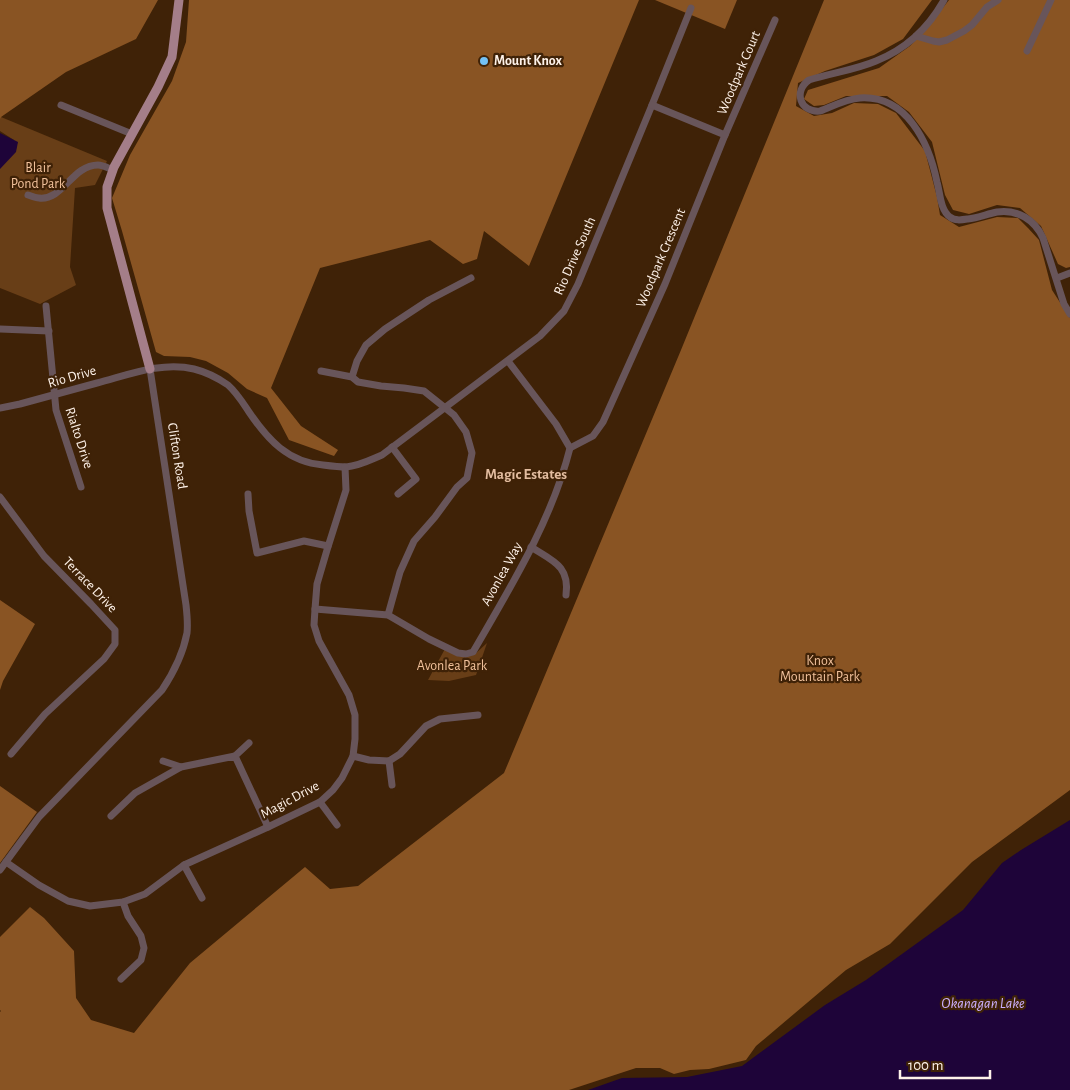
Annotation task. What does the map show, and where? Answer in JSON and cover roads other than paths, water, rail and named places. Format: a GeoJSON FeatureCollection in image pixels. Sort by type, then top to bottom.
{"type":"FeatureCollection","features":[{"type":"Feature","properties":{"kind":"main road","name":"Clifton Road"},"geometry":{"type":"LineString","coordinates":[[150,369],[107,208],[107,187],[113,170],[158,87],[172,56],[179,0]]}},
{"type":"Feature","properties":{"kind":"street"},"geometry":{"type":"LineString","coordinates":[[944,0],[931,21],[900,48],[876,61],[807,82],[801,90],[800,98],[802,103],[810,110],[818,111],[852,99],[868,98],[884,101],[899,109],[918,131],[929,153],[943,207],[947,215],[954,220],[960,220],[978,218],[1000,212],[1013,212],[1032,221],[1040,232],[1057,278],[1064,304],[1070,314]]}},
{"type":"Feature","properties":{"kind":"street"},"geometry":{"type":"LineString","coordinates":[[916,36],[939,42],[947,40],[972,25],[987,7],[998,0]]}},
{"type":"Feature","properties":{"kind":"street"},"geometry":{"type":"LineString","coordinates":[[1026,51],[1051,0]]}},
{"type":"Feature","properties":{"kind":"street","name":"Rio Drive South"},"geometry":{"type":"LineString","coordinates":[[150,369],[178,367],[194,369],[213,376],[239,396],[262,430],[275,445],[304,462],[345,467],[363,464],[382,455],[540,336],[564,311],[578,284],[691,8]]}},
{"type":"Feature","properties":{"kind":"street","name":"Woodpark Court"},"geometry":{"type":"LineString","coordinates":[[725,135],[775,20]]}},
{"type":"Feature","properties":{"kind":"street"},"geometry":{"type":"LineString","coordinates":[[61,105],[132,134]]}},
{"type":"Feature","properties":{"kind":"street"},"geometry":{"type":"LineString","coordinates":[[652,105],[725,135]]}},
{"type":"Feature","properties":{"kind":"street","name":"Woodpark Crescent"},"geometry":{"type":"LineString","coordinates":[[570,448],[593,436],[603,422],[664,284],[725,135]]}},
{"type":"Feature","properties":{"kind":"street"},"geometry":{"type":"LineString","coordinates":[[28,195],[40,198],[49,197],[62,189],[78,172],[87,167],[99,165],[113,170]]}},
{"type":"Feature","properties":{"kind":"street"},"geometry":{"type":"LineString","coordinates":[[1057,278],[1070,273]]}},
{"type":"Feature","properties":{"kind":"street"},"geometry":{"type":"LineString","coordinates":[[352,377],[357,361],[366,345],[385,329],[429,300],[472,278]]}},
{"type":"Feature","properties":{"kind":"street","name":"Rialto Drive"},"geometry":{"type":"LineString","coordinates":[[46,306],[56,410],[81,487]]}},
{"type":"Feature","properties":{"kind":"street"},"geometry":{"type":"LineString","coordinates":[[0,329],[49,331]]}},
{"type":"Feature","properties":{"kind":"street"},"geometry":{"type":"LineString","coordinates":[[508,361],[556,424],[570,448]]}},
{"type":"Feature","properties":{"kind":"street","name":"Rio Drive"},"geometry":{"type":"LineString","coordinates":[[0,408],[150,369]]}},
{"type":"Feature","properties":{"kind":"street","name":"Clifton Road"},"geometry":{"type":"LineString","coordinates":[[0,870],[40,817],[162,690],[182,654],[187,632],[186,605],[150,369]]}},
{"type":"Feature","properties":{"kind":"street"},"geometry":{"type":"LineString","coordinates":[[321,371],[352,377],[358,382],[424,391],[454,415],[466,432],[472,453],[467,478],[457,487],[414,541],[400,572],[388,615]]}},
{"type":"Feature","properties":{"kind":"street"},"geometry":{"type":"LineString","coordinates":[[392,447],[416,479],[398,494]]}},
{"type":"Feature","properties":{"kind":"street","name":"Avonlea Way"},"geometry":{"type":"LineString","coordinates":[[315,609],[388,615],[428,639],[458,653],[466,654],[473,652],[531,547],[564,472],[570,448]]}},
{"type":"Feature","properties":{"kind":"street","name":"Magic Drive"},"geometry":{"type":"LineString","coordinates":[[6,862],[39,886],[68,901],[90,906],[123,902],[145,894],[184,864],[320,802],[333,790],[342,778],[353,756],[355,715],[349,695],[319,642],[314,625],[317,584],[346,490],[345,467]]}},
{"type":"Feature","properties":{"kind":"street"},"geometry":{"type":"LineString","coordinates":[[248,494],[249,511],[257,553],[304,541],[328,546]]}},
{"type":"Feature","properties":{"kind":"street","name":"Terrace Drive"},"geometry":{"type":"LineString","coordinates":[[0,497],[44,556],[115,630],[115,644],[104,659],[45,714],[10,754]]}},
{"type":"Feature","properties":{"kind":"street"},"geometry":{"type":"LineString","coordinates":[[531,547],[554,561],[565,572],[566,595]]}},
{"type":"Feature","properties":{"kind":"street"},"geometry":{"type":"LineString","coordinates":[[353,756],[388,762],[400,754],[426,726],[440,719],[478,715]]}},
{"type":"Feature","properties":{"kind":"street"},"geometry":{"type":"LineString","coordinates":[[111,816],[135,794],[181,767],[235,756],[249,743]]}},
{"type":"Feature","properties":{"kind":"street"},"geometry":{"type":"LineString","coordinates":[[235,756],[268,827]]}},
{"type":"Feature","properties":{"kind":"street"},"geometry":{"type":"LineString","coordinates":[[163,761],[181,767]]}},
{"type":"Feature","properties":{"kind":"street"},"geometry":{"type":"LineString","coordinates":[[388,762],[392,784]]}},
{"type":"Feature","properties":{"kind":"street"},"geometry":{"type":"LineString","coordinates":[[320,802],[337,824]]}},
{"type":"Feature","properties":{"kind":"street"},"geometry":{"type":"LineString","coordinates":[[184,864],[202,898]]}},
{"type":"Feature","properties":{"kind":"street"},"geometry":{"type":"LineString","coordinates":[[121,979],[141,960],[144,948],[141,936],[128,916],[123,902]]}},
{"type":"Feature","properties":{"kind":"water"},"geometry":{"type":"Polygon","coordinates":[[[0,133],[18,142],[16,152],[0,169],[0,133]]]}},
{"type":"Feature","properties":{"kind":"water","name":"Okanagan Lake"},"geometry":{"type":"Polygon","coordinates":[[[1070,820],[1070,1090],[588,1090],[622,1078],[687,1077],[742,1066],[825,1005],[866,980],[963,910],[1002,863],[1070,820]]]}},
{"type":"Feature","properties":{"kind":"place","name":"Mount Knox"},"geometry":{"type":"Point","coordinates":[484,61]}},
{"type":"Feature","properties":{"kind":"district","name":"Magic Estates"},"geometry":{"type":"Point","coordinates":[526,474]}},
{"type":"Feature","properties":{"kind":"park label","name":"Blair Pond Park"},"geometry":{"type":"Point","coordinates":[38,176]}},
{"type":"Feature","properties":{"kind":"park label","name":"Avonlea Park"},"geometry":{"type":"Point","coordinates":[452,666]}},
{"type":"Feature","properties":{"kind":"park label","name":"Knox Mountain Park"},"geometry":{"type":"Point","coordinates":[820,670]}}]}
